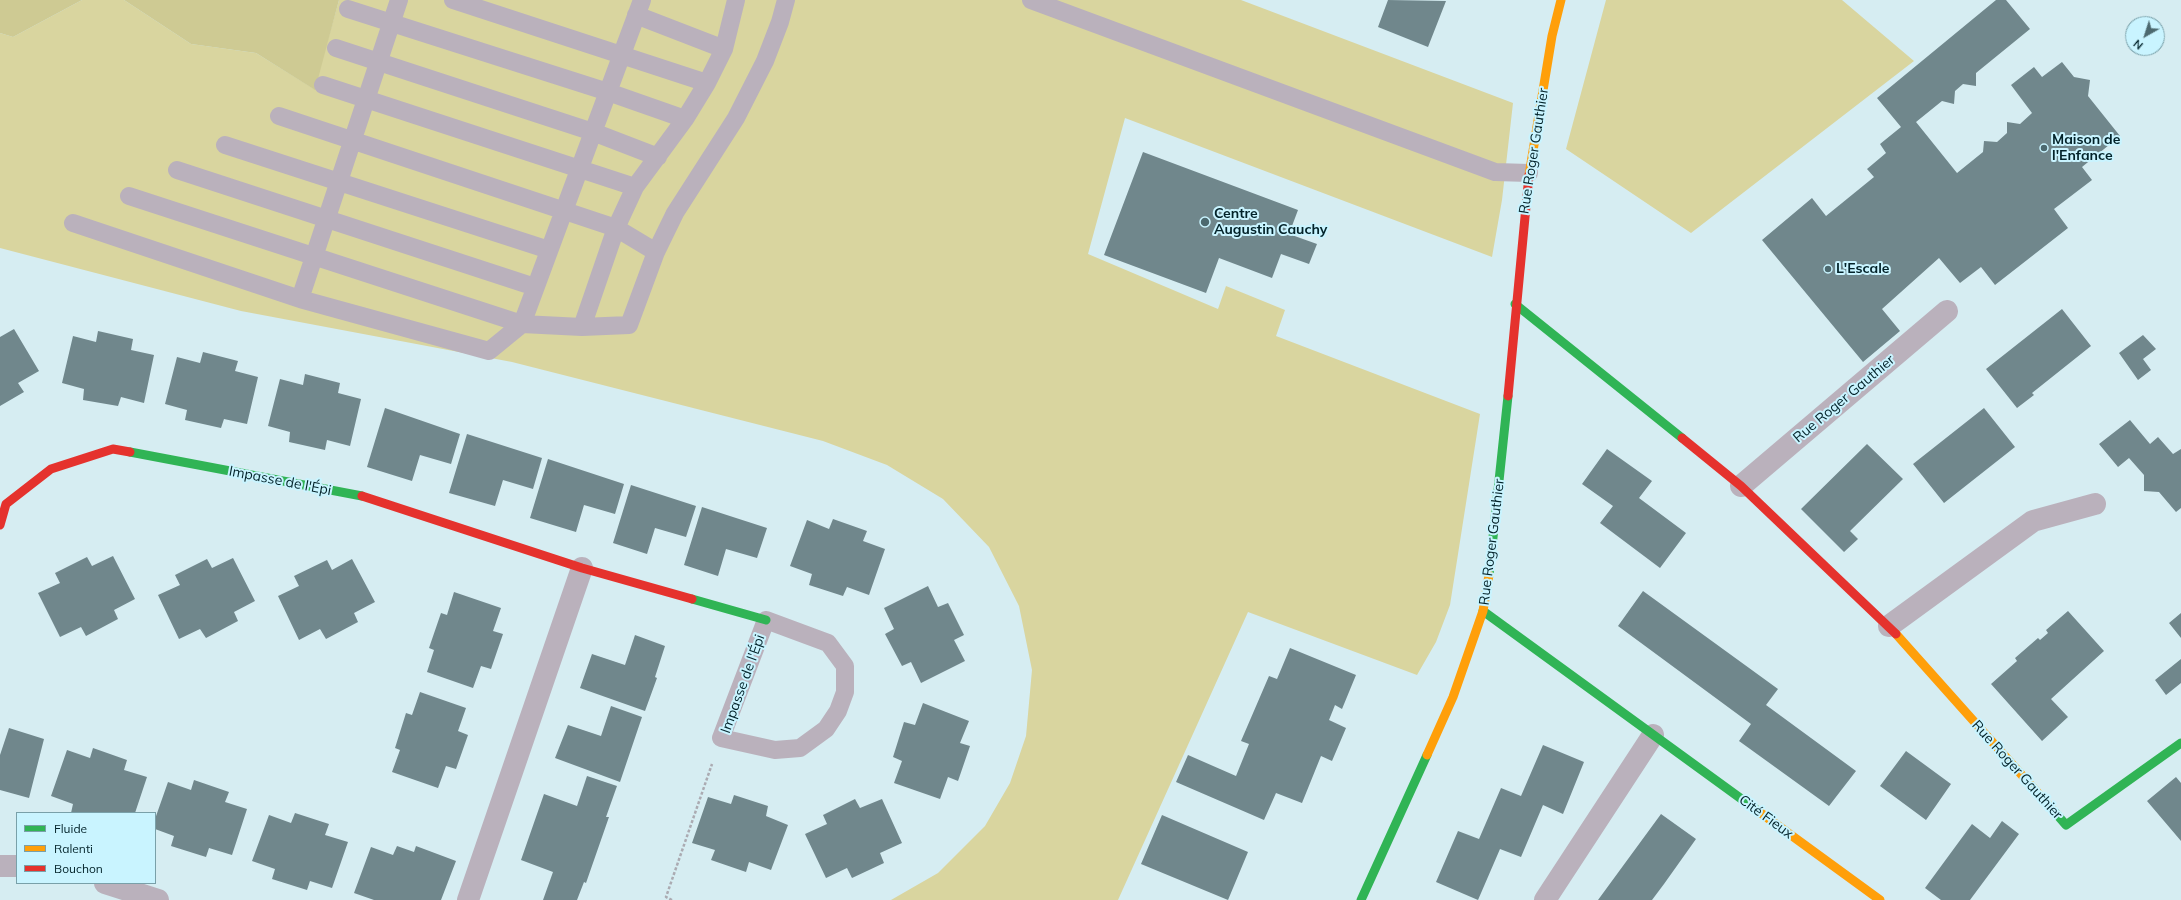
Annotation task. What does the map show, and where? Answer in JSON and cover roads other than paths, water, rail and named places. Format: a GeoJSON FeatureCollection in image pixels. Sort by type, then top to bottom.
{"type":"FeatureCollection","features":[{"type":"Feature","properties":{"kind":"street","name":"Rue Roger Gauthier"},"geometry":{"type":"LineString","coordinates":[[1361,900],[1453,697],[1483,611],[1491,566],[1503,455],[1515,304],[1530,173],[1552,36],[1561,0]]}},
{"type":"Feature","properties":{"kind":"street","name":"Rue Roger Gauthier"},"geometry":{"type":"LineString","coordinates":[[1515,304],[1741,486],[1889,626],[2066,825],[2181,743]]}},
{"type":"Feature","properties":{"kind":"street","name":"Rue Roger Gauthier"},"geometry":{"type":"LineString","coordinates":[[1741,486],[1947,312]]}},
{"type":"Feature","properties":{"kind":"street","name":"Impasse de l'Épi"},"geometry":{"type":"LineString","coordinates":[[0,525],[6,504],[51,469],[113,449],[365,497],[582,568],[766,620]]}},
{"type":"Feature","properties":{"kind":"street"},"geometry":{"type":"LineString","coordinates":[[1889,626],[2033,521],[2095,504]]}},
{"type":"Feature","properties":{"kind":"street"},"geometry":{"type":"LineString","coordinates":[[468,900],[582,568]]}},
{"type":"Feature","properties":{"kind":"street","name":"Cité Fieux"},"geometry":{"type":"LineString","coordinates":[[1483,611],[1880,900]]}},
{"type":"Feature","properties":{"kind":"street"},"geometry":{"type":"LineString","coordinates":[[1545,900],[1653,735]]}},
{"type":"Feature","properties":{"kind":"street"},"geometry":{"type":"LineString","coordinates":[[0,866],[16,866]]}},
{"type":"Feature","properties":{"kind":"street"},"geometry":{"type":"LineString","coordinates":[[108,884],[158,900]]}},
{"type":"Feature","properties":{"kind":"lane"},"geometry":{"type":"LineString","coordinates":[[300,298],[399,0]]}},
{"type":"Feature","properties":{"kind":"lane"},"geometry":{"type":"LineString","coordinates":[[453,0],[707,83]]}},
{"type":"Feature","properties":{"kind":"lane"},"geometry":{"type":"LineString","coordinates":[[582,327],[616,228],[635,187],[685,119],[707,83],[724,49],[736,0]]}},
{"type":"Feature","properties":{"kind":"lane"},"geometry":{"type":"LineString","coordinates":[[129,196],[522,324],[582,327],[629,325],[656,252],[675,213],[736,118],[765,60],[780,22],[786,0]]}},
{"type":"Feature","properties":{"kind":"lane"},"geometry":{"type":"LineString","coordinates":[[1031,0],[1495,172],[1530,173]]}},
{"type":"Feature","properties":{"kind":"lane"},"geometry":{"type":"LineString","coordinates":[[73,223],[300,298],[489,351],[522,324],[639,8],[724,49]]}},
{"type":"Feature","properties":{"kind":"lane"},"geometry":{"type":"LineString","coordinates":[[348,9],[608,92],[685,119]]}},
{"type":"Feature","properties":{"kind":"lane"},"geometry":{"type":"LineString","coordinates":[[336,48],[593,132],[658,157]]}},
{"type":"Feature","properties":{"kind":"lane"},"geometry":{"type":"LineString","coordinates":[[323,85],[635,187]]}},
{"type":"Feature","properties":{"kind":"lane"},"geometry":{"type":"LineString","coordinates":[[279,116],[616,228],[656,252]]}},
{"type":"Feature","properties":{"kind":"lane"},"geometry":{"type":"LineString","coordinates":[[225,145],[549,250]]}},
{"type":"Feature","properties":{"kind":"lane"},"geometry":{"type":"LineString","coordinates":[[177,170],[535,287]]}},
{"type":"Feature","properties":{"kind":"lane","name":"Impasse de l'Épi"},"geometry":{"type":"LineString","coordinates":[[766,620],[828,643],[845,666],[845,692],[840,705],[826,729],[800,748],[775,750],[721,738],[766,620]]}},
{"type":"Feature","properties":{"kind":"place","name":"Maison de l'Enfance"},"geometry":{"type":"Point","coordinates":[2044,148]}},
{"type":"Feature","properties":{"kind":"place","name":"Centre Augustin Cauchy"},"geometry":{"type":"Point","coordinates":[1205,222]}},
{"type":"Feature","properties":{"kind":"place","name":"L'Escale"},"geometry":{"type":"Point","coordinates":[1828,269]}}]}
